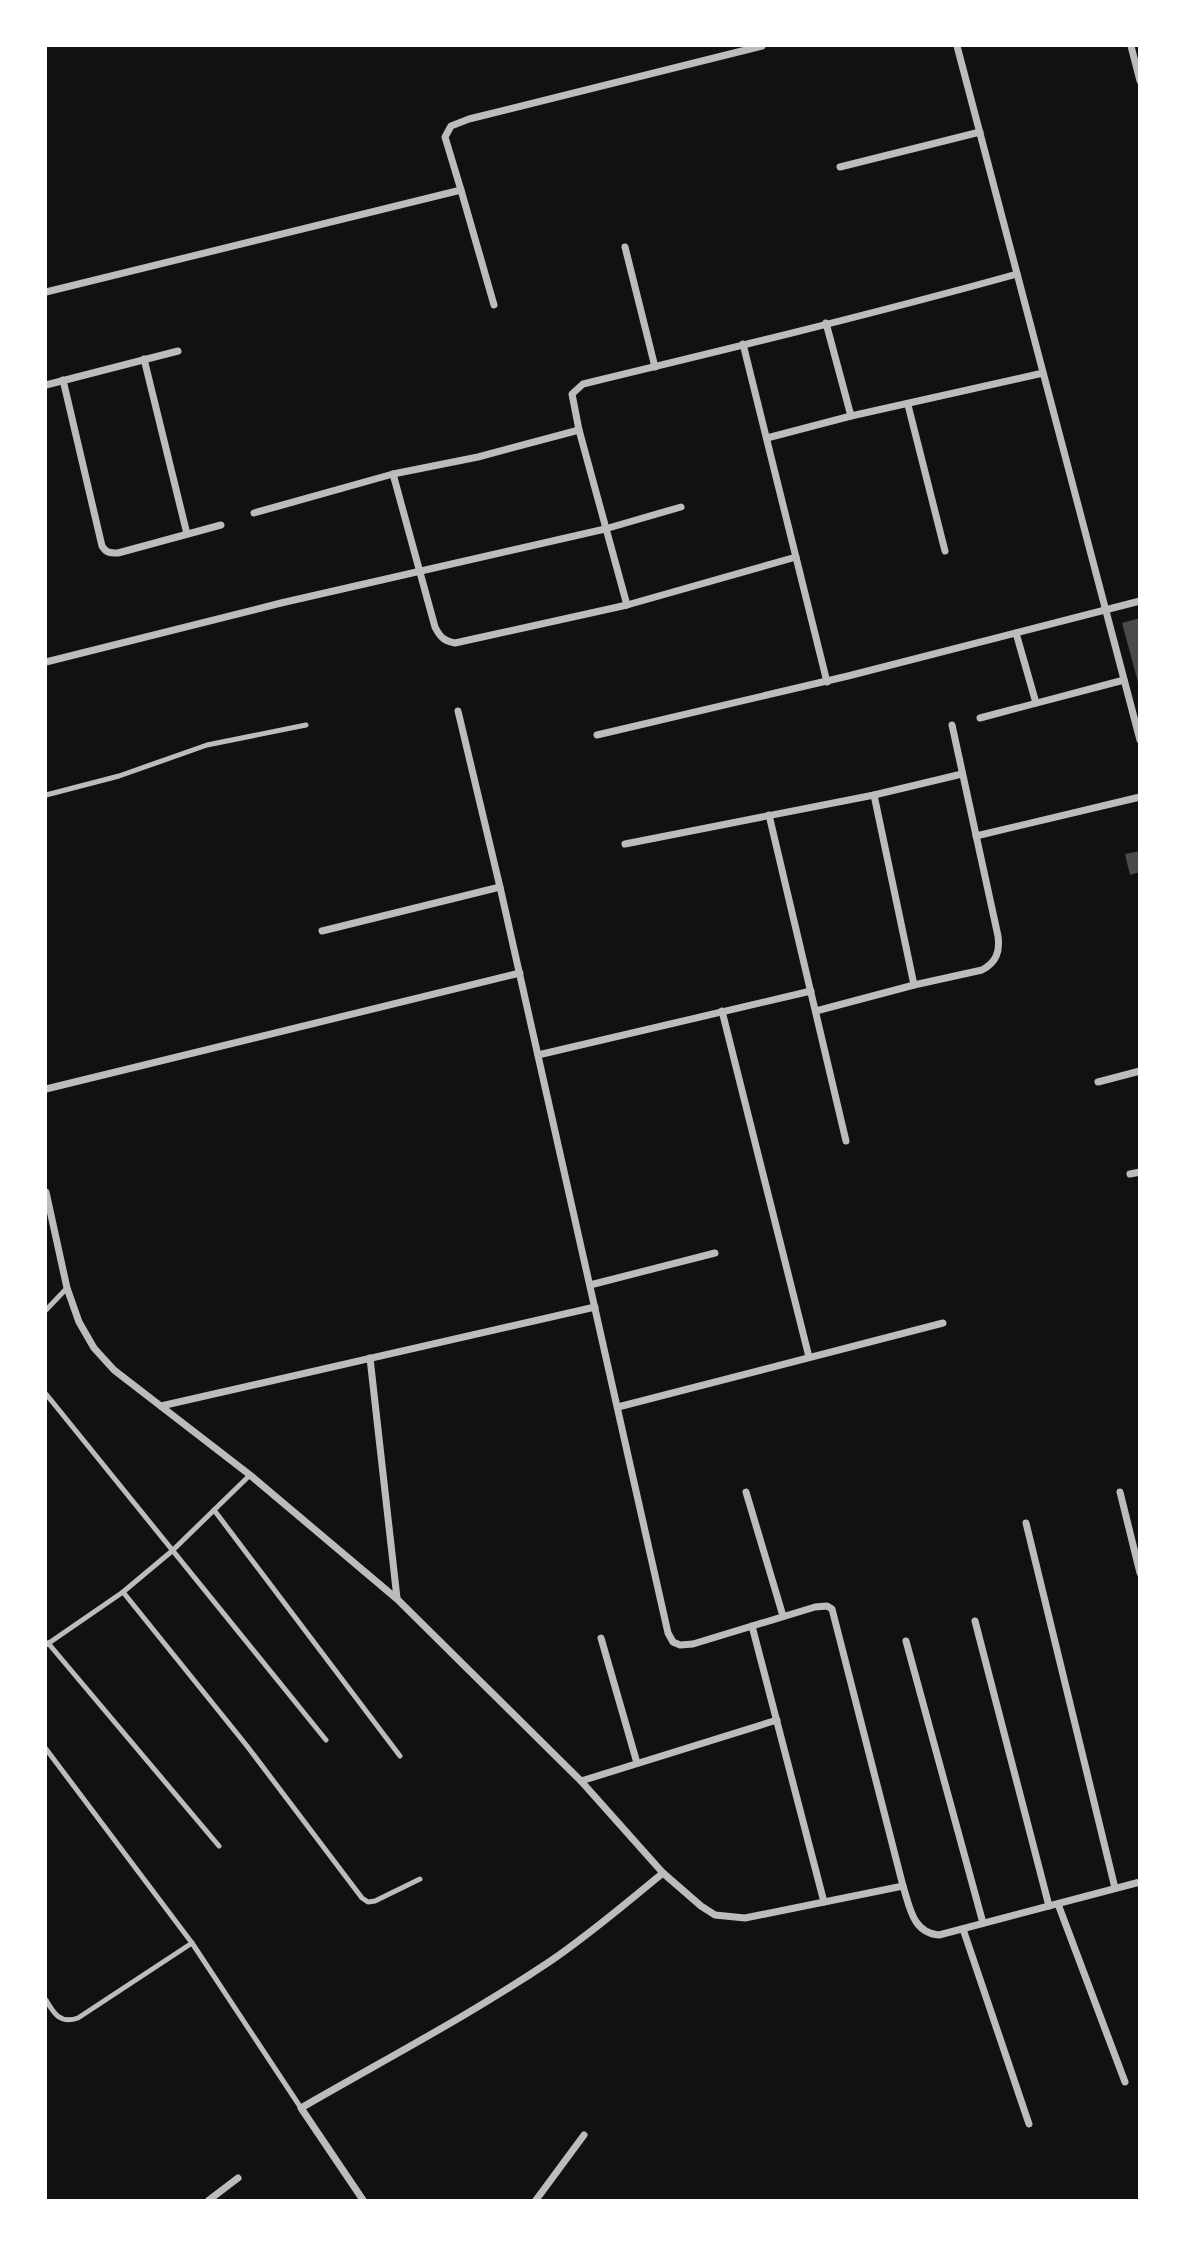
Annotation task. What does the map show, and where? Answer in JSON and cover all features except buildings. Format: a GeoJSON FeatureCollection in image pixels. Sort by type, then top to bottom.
{"type":"FeatureCollection","features":[{"type":"Feature","properties":{"kind":"street"},"geometry":{"type":"LineString","coordinates":[[494,305],[444,136],[451,126],[469,119],[762,46]]}},
{"type":"Feature","properties":{"kind":"street"},"geometry":{"type":"LineString","coordinates":[[957,46],[1139,740]]}},
{"type":"Feature","properties":{"kind":"street"},"geometry":{"type":"LineString","coordinates":[[1131,46],[1139,81]]}},
{"type":"Feature","properties":{"kind":"street"},"geometry":{"type":"LineString","coordinates":[[840,167],[980,132]]}},
{"type":"Feature","properties":{"kind":"street"},"geometry":{"type":"LineString","coordinates":[[46,292],[461,190]]}},
{"type":"Feature","properties":{"kind":"street"},"geometry":{"type":"LineString","coordinates":[[625,247],[655,367]]}},
{"type":"Feature","properties":{"kind":"street"},"geometry":{"type":"LineString","coordinates":[[627,605],[579,430],[572,394],[576,389],[583,384],[883,311],[1017,274]]}},
{"type":"Feature","properties":{"kind":"street"},"geometry":{"type":"LineString","coordinates":[[826,323],[851,416]]}},
{"type":"Feature","properties":{"kind":"street"},"geometry":{"type":"LineString","coordinates":[[743,344],[827,682]]}},
{"type":"Feature","properties":{"kind":"street"},"geometry":{"type":"LineString","coordinates":[[46,385],[178,351]]}},
{"type":"Feature","properties":{"kind":"street"},"geometry":{"type":"LineString","coordinates":[[144,359],[187,534]]}},
{"type":"Feature","properties":{"kind":"street"},"geometry":{"type":"LineString","coordinates":[[767,438],[851,416],[1043,373]]}},
{"type":"Feature","properties":{"kind":"street"},"geometry":{"type":"LineString","coordinates":[[63,380],[104,551],[118,553],[221,524]]}},
{"type":"Feature","properties":{"kind":"street"},"geometry":{"type":"LineString","coordinates":[[908,405],[945,551]]}},
{"type":"Feature","properties":{"kind":"street"},"geometry":{"type":"LineString","coordinates":[[254,513],[393,474],[478,457],[579,430]]}},
{"type":"Feature","properties":{"kind":"street"},"geometry":{"type":"LineString","coordinates":[[393,474],[435,627],[445,641],[455,643],[627,605],[796,557]]}},
{"type":"Feature","properties":{"kind":"street"},"geometry":{"type":"LineString","coordinates":[[46,662],[420,570],[606,529],[681,508]]}},
{"type":"Feature","properties":{"kind":"street"},"geometry":{"type":"LineString","coordinates":[[597,735],[827,682],[1139,601]]}},
{"type":"Feature","properties":{"kind":"street"},"geometry":{"type":"LineString","coordinates":[[1016,633],[1036,703]]}},
{"type":"Feature","properties":{"kind":"street"},"geometry":{"type":"LineString","coordinates":[[980,719],[1124,680]]}},
{"type":"Feature","properties":{"kind":"street"},"geometry":{"type":"LineString","coordinates":[[458,711],[520,973],[665,1625],[673,1642],[680,1645],[693,1644],[822,1606],[832,1609],[903,1886],[913,1915],[925,1933],[939,1935],[1139,1882]]}},
{"type":"Feature","properties":{"kind":"street"},"geometry":{"type":"LineString","coordinates":[[816,1011],[986,968],[998,955],[998,936],[952,725]]}},
{"type":"Feature","properties":{"kind":"street"},"geometry":{"type":"LineString","coordinates":[[625,844],[874,795],[962,774]]}},
{"type":"Feature","properties":{"kind":"street"},"geometry":{"type":"LineString","coordinates":[[874,795],[914,985]]}},
{"type":"Feature","properties":{"kind":"street"},"geometry":{"type":"LineString","coordinates":[[976,836],[1139,796]]}},
{"type":"Feature","properties":{"kind":"street"},"geometry":{"type":"LineString","coordinates":[[769,815],[846,1141]]}},
{"type":"Feature","properties":{"kind":"street"},"geometry":{"type":"LineString","coordinates":[[322,931],[500,887]]}},
{"type":"Feature","properties":{"kind":"street"},"geometry":{"type":"LineString","coordinates":[[46,1089],[520,973]]}},
{"type":"Feature","properties":{"kind":"street"},"geometry":{"type":"LineString","coordinates":[[538,1055],[811,991]]}},
{"type":"Feature","properties":{"kind":"street"},"geometry":{"type":"LineString","coordinates":[[722,1011],[809,1357]]}},
{"type":"Feature","properties":{"kind":"street"},"geometry":{"type":"LineString","coordinates":[[1098,1082],[1139,1071]]}},
{"type":"Feature","properties":{"kind":"street"},"geometry":{"type":"LineString","coordinates":[[1130,1174],[1139,1172]]}},
{"type":"Feature","properties":{"kind":"street"},"geometry":{"type":"LineString","coordinates":[[46,1192],[67,1288],[79,1322],[94,1348],[114,1370],[250,1475],[397,1599],[581,1781],[663,1873],[701,1906],[715,1915],[746,1918],[903,1886]]}},
{"type":"Feature","properties":{"kind":"street"},"geometry":{"type":"LineString","coordinates":[[590,1285],[715,1253]]}},
{"type":"Feature","properties":{"kind":"street"},"geometry":{"type":"LineString","coordinates":[[160,1406],[595,1307]]}},
{"type":"Feature","properties":{"kind":"street"},"geometry":{"type":"LineString","coordinates":[[618,1407],[943,1323]]}},
{"type":"Feature","properties":{"kind":"street"},"geometry":{"type":"LineString","coordinates":[[369,1358],[397,1599]]}},
{"type":"Feature","properties":{"kind":"street"},"geometry":{"type":"LineString","coordinates":[[746,1492],[783,1616]]}},
{"type":"Feature","properties":{"kind":"street"},"geometry":{"type":"LineString","coordinates":[[1120,1492],[1139,1573]]}},
{"type":"Feature","properties":{"kind":"street"},"geometry":{"type":"LineString","coordinates":[[1027,1523],[1115,1888]]}},
{"type":"Feature","properties":{"kind":"street"},"geometry":{"type":"LineString","coordinates":[[975,1621],[1049,1906]]}},
{"type":"Feature","properties":{"kind":"street"},"geometry":{"type":"LineString","coordinates":[[752,1626],[824,1902]]}},
{"type":"Feature","properties":{"kind":"street"},"geometry":{"type":"LineString","coordinates":[[601,1638],[637,1763]]}},
{"type":"Feature","properties":{"kind":"street"},"geometry":{"type":"LineString","coordinates":[[906,1641],[983,1923]]}},
{"type":"Feature","properties":{"kind":"street"},"geometry":{"type":"LineString","coordinates":[[581,1781],[777,1720]]}},
{"type":"Feature","properties":{"kind":"street"},"geometry":{"type":"LineString","coordinates":[[363,2200],[301,2108],[551,1961],[663,1873]]}},
{"type":"Feature","properties":{"kind":"street"},"geometry":{"type":"LineString","coordinates":[[1058,1904],[1125,2082]]}},
{"type":"Feature","properties":{"kind":"street"},"geometry":{"type":"LineString","coordinates":[[963,1929],[1029,2124]]}},
{"type":"Feature","properties":{"kind":"street"},"geometry":{"type":"LineString","coordinates":[[536,2200],[584,2135]]}},
{"type":"Feature","properties":{"kind":"street"},"geometry":{"type":"LineString","coordinates":[[209,2200],[238,2178]]}},
{"type":"Feature","properties":{"kind":"lane"},"geometry":{"type":"LineString","coordinates":[[46,795],[119,776],[208,745],[306,725]]}},
{"type":"Feature","properties":{"kind":"lane"},"geometry":{"type":"LineString","coordinates":[[46,1310],[67,1288]]}},
{"type":"Feature","properties":{"kind":"lane"},"geometry":{"type":"LineString","coordinates":[[46,1394],[326,1740]]}},
{"type":"Feature","properties":{"kind":"lane"},"geometry":{"type":"LineString","coordinates":[[219,1846],[47,1644],[123,1591],[172,1551],[250,1475]]}},
{"type":"Feature","properties":{"kind":"lane"},"geometry":{"type":"LineString","coordinates":[[214,1510],[400,1756]]}},
{"type":"Feature","properties":{"kind":"lane"},"geometry":{"type":"LineString","coordinates":[[123,1591],[247,1745],[362,1898],[368,1902],[375,1901],[420,1878]]}},
{"type":"Feature","properties":{"kind":"lane"},"geometry":{"type":"LineString","coordinates":[[46,1749],[192,1943],[301,2108]]}},
{"type":"Feature","properties":{"kind":"lane"},"geometry":{"type":"LineString","coordinates":[[46,2000],[56,2016],[62,2020],[78,2018],[192,1943]]}}]}
